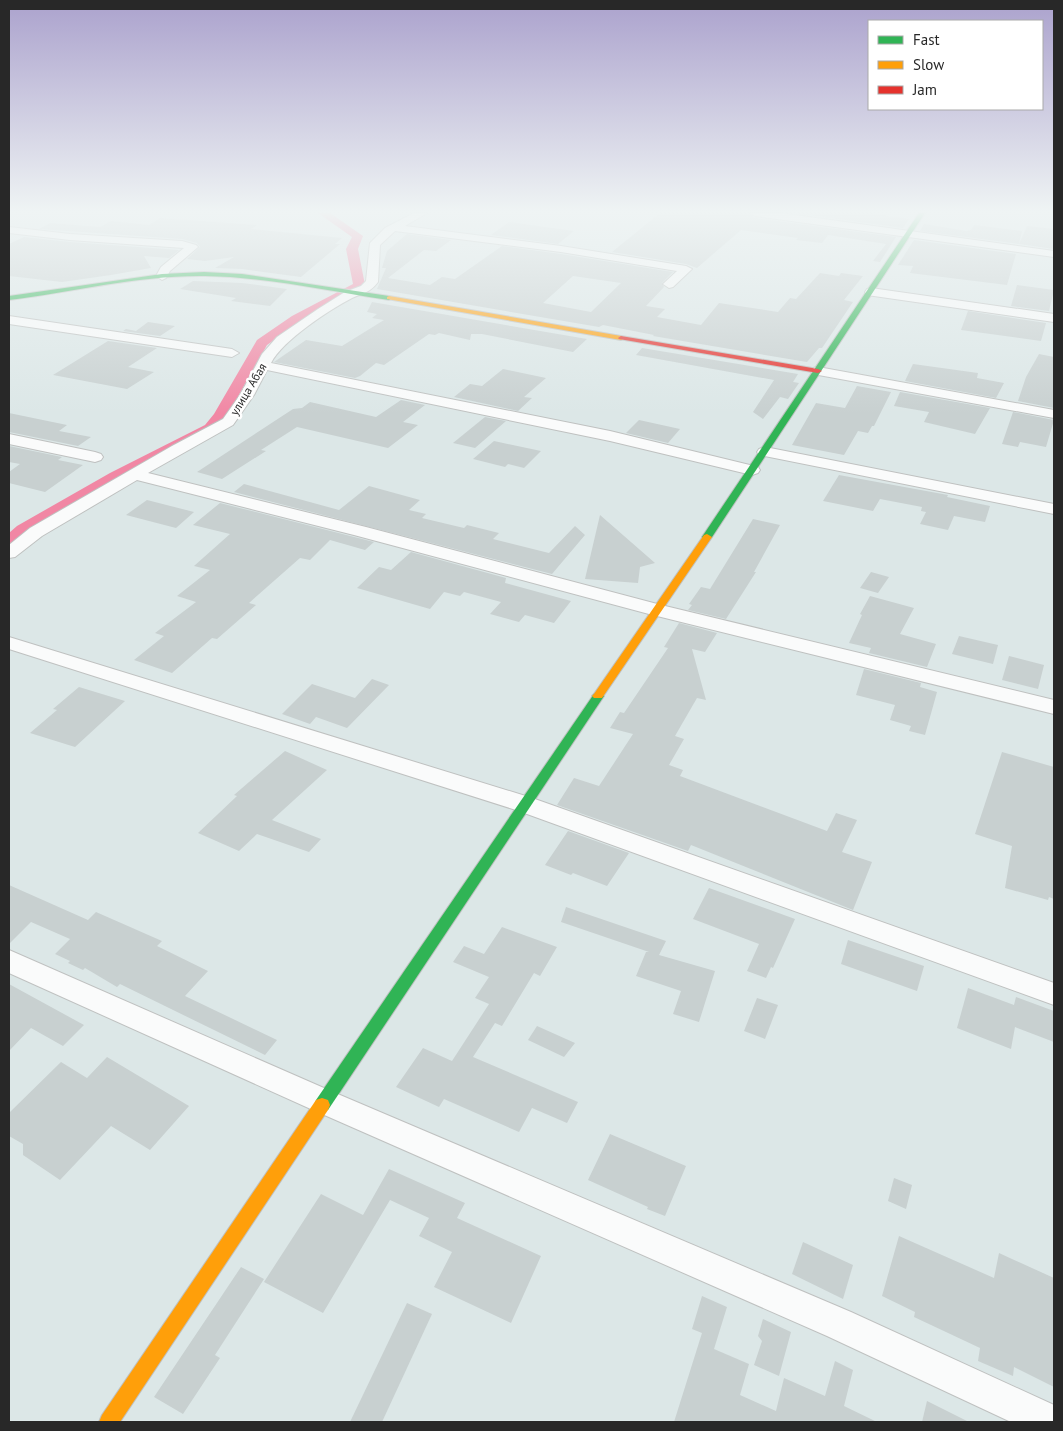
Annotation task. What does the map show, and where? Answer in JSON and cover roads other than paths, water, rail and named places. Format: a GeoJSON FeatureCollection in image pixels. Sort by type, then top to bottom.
{"type":"FeatureCollection","features":[{"type":"Feature","properties":{"kind":"street"},"geometry":{"type":"LineString","coordinates":[[9,298],[136,280]]}},
{"type":"Feature","properties":{"kind":"street"},"geometry":{"type":"LineString","coordinates":[[264,280],[350,291],[818,371],[1054,414]]}},
{"type":"Feature","properties":{"kind":"street","name":"улица Абая"},"geometry":{"type":"LineString","coordinates":[[9,553],[36,532],[134,474],[228,422],[247,395],[269,354],[288,335],[350,291],[365,289],[372,280]]}},
{"type":"Feature","properties":{"kind":"street"},"geometry":{"type":"LineString","coordinates":[[669,284],[674,280]]}},
{"type":"Feature","properties":{"kind":"street"},"geometry":{"type":"LineString","coordinates":[[109,1422],[524,804],[766,452],[879,280]]}},
{"type":"Feature","properties":{"kind":"street"},"geometry":{"type":"LineString","coordinates":[[871,292],[1054,318]]}},
{"type":"Feature","properties":{"kind":"street"},"geometry":{"type":"LineString","coordinates":[[9,320],[232,352]]}},
{"type":"Feature","properties":{"kind":"street"},"geometry":{"type":"LineString","coordinates":[[263,365],[600,434],[752,470]]}},
{"type":"Feature","properties":{"kind":"street"},"geometry":{"type":"LineString","coordinates":[[9,439],[95,458]]}},
{"type":"Feature","properties":{"kind":"street"},"geometry":{"type":"LineString","coordinates":[[766,452],[1054,509]]}},
{"type":"Feature","properties":{"kind":"street"},"geometry":{"type":"LineString","coordinates":[[134,474],[656,610],[1054,707]]}},
{"type":"Feature","properties":{"kind":"street"},"geometry":{"type":"LineString","coordinates":[[9,643],[524,804],[1054,994]]}},
{"type":"Feature","properties":{"kind":"street"},"geometry":{"type":"LineString","coordinates":[[9,961],[323,1101],[838,1324],[1051,1422]]}},
{"type":"Feature","properties":{"kind":"waterway"},"geometry":{"type":"LineString","coordinates":[[9,541],[23,530],[116,476],[210,428],[220,416],[262,343],[296,319],[359,285],[358,280]]}}]}
